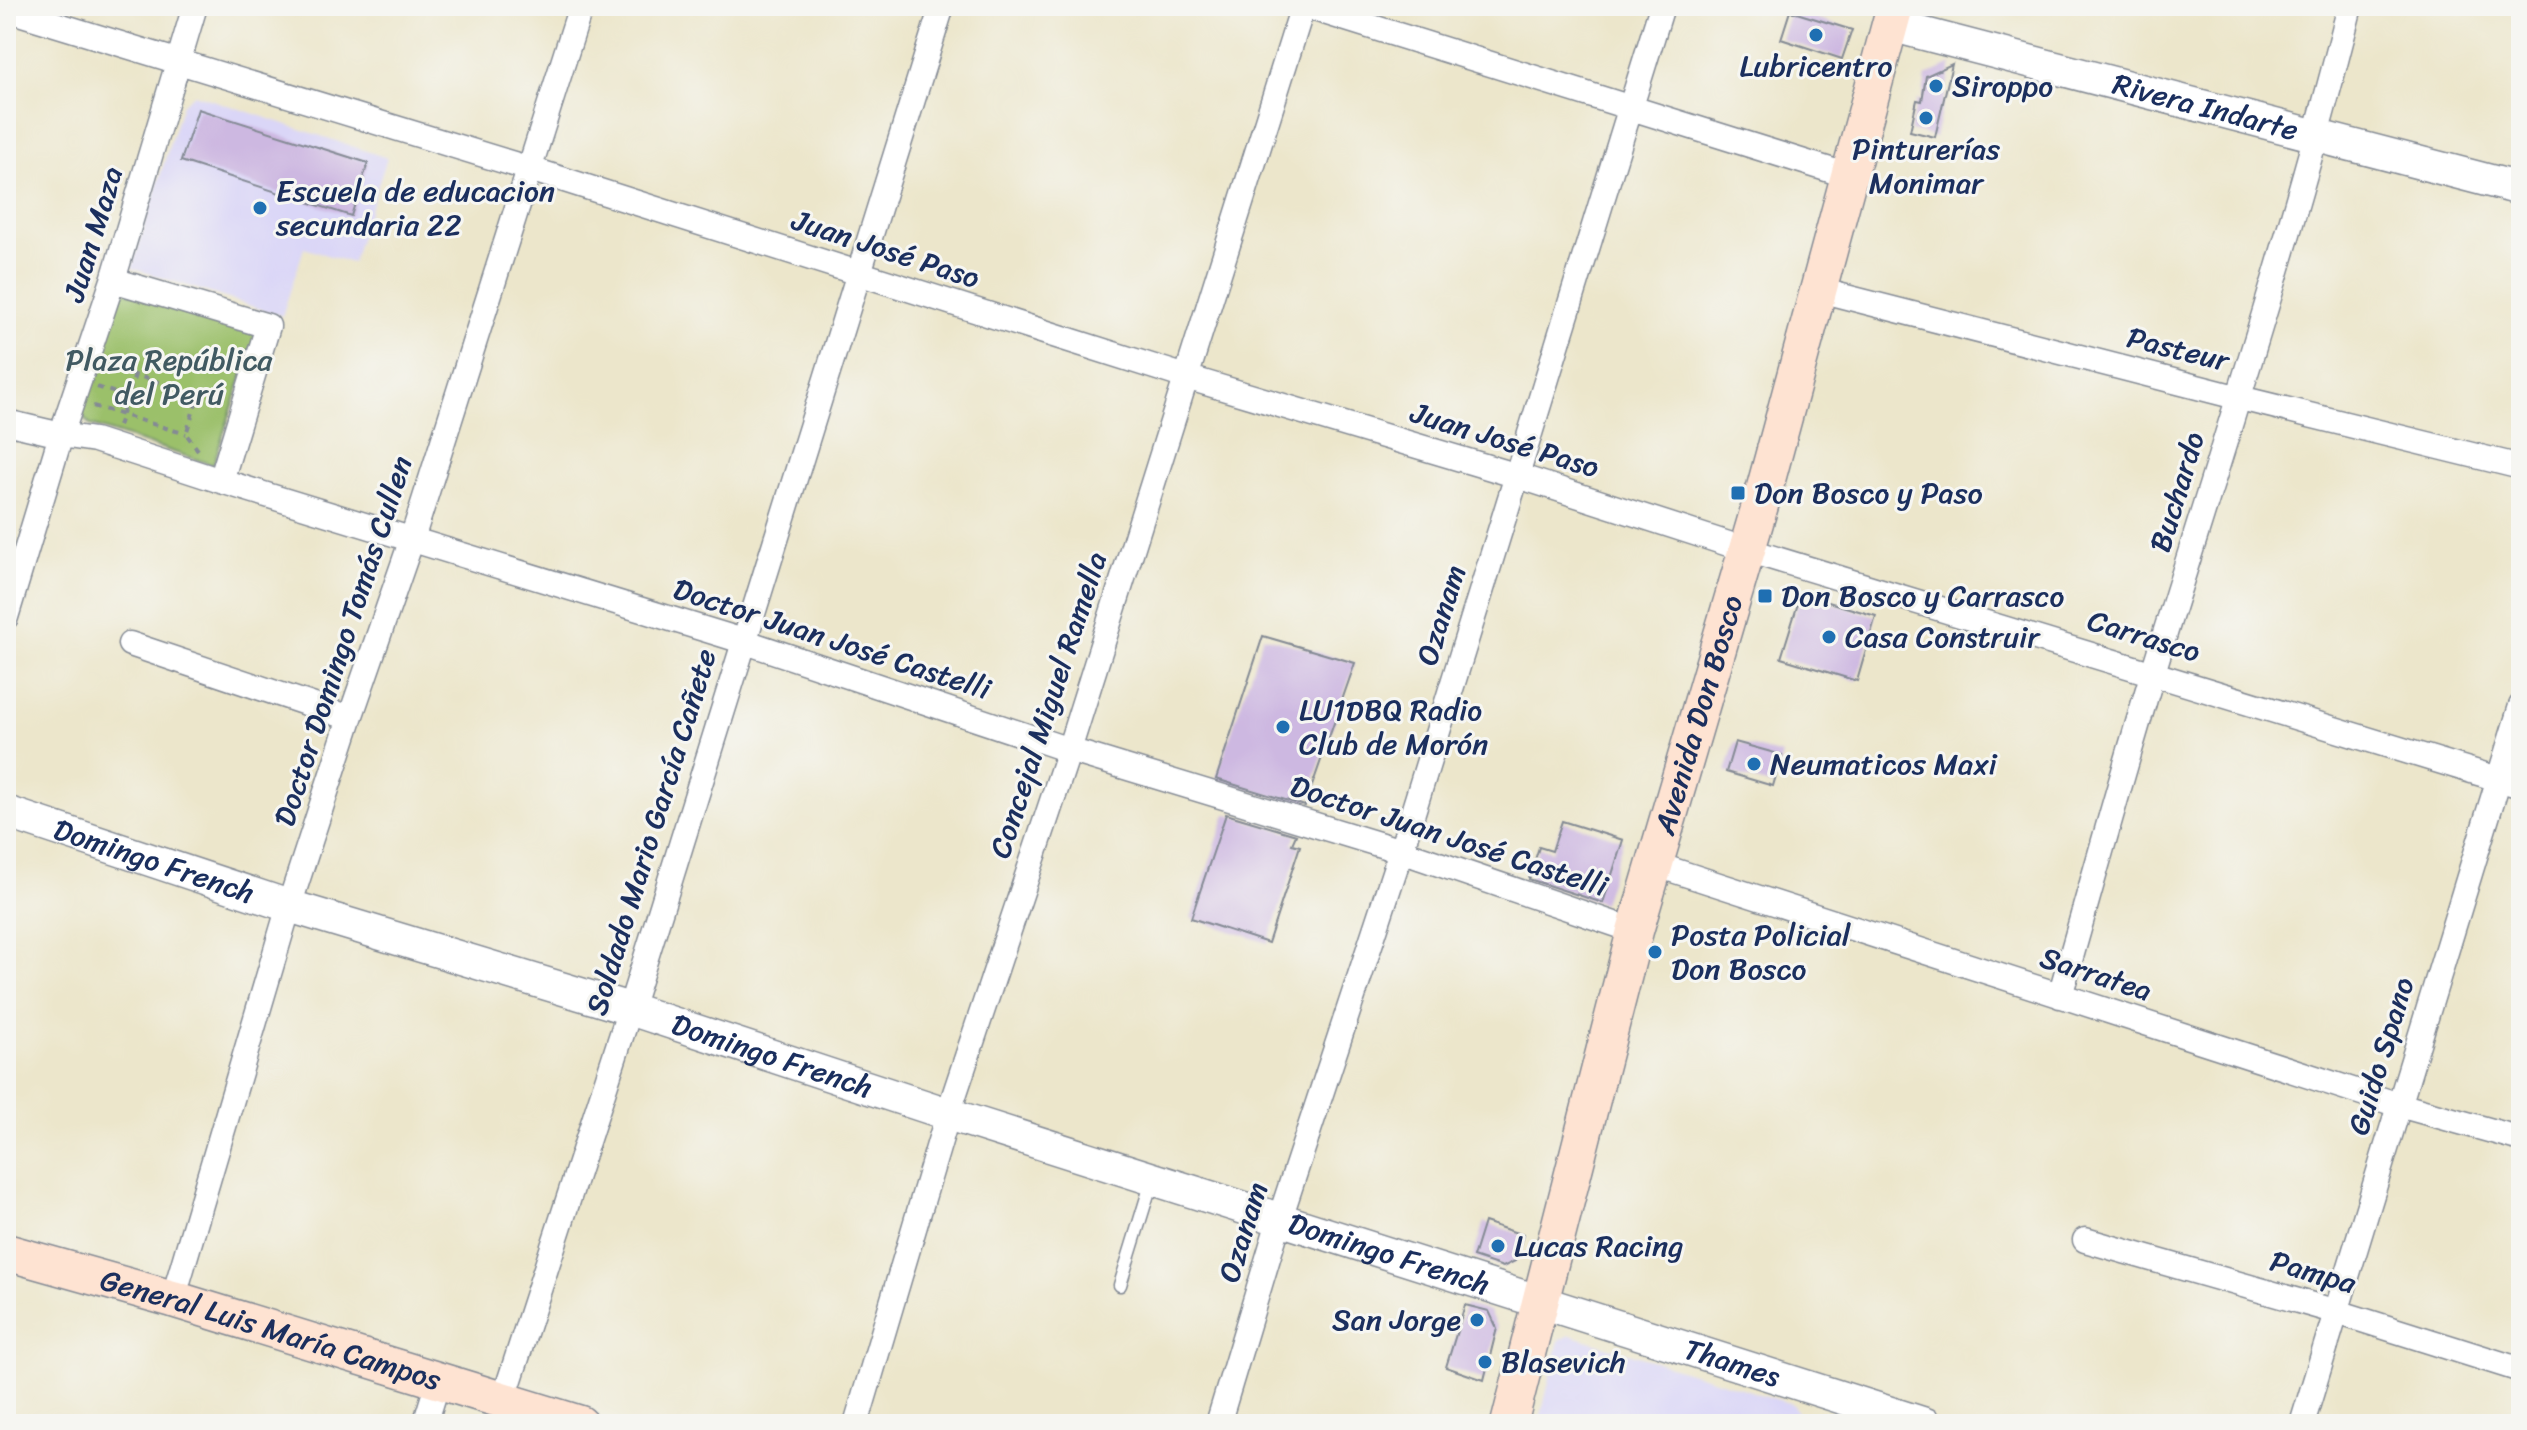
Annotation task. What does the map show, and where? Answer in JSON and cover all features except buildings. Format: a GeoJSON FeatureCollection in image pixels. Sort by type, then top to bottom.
{"type":"FeatureCollection","features":[{"type":"Feature","properties":{"kind":"main road","name":"Avenida Don Bosco"},"geometry":{"type":"LineString","coordinates":[[1509,1424],[1635,931],[1747,550],[1893,16]]}},
{"type":"Feature","properties":{"kind":"main road","name":"General Luis María Campos"},"geometry":{"type":"LineString","coordinates":[[6,1252],[173,1299],[580,1424]]}},
{"type":"Feature","properties":{"kind":"street","name":"Juan Maza"},"geometry":{"type":"LineString","coordinates":[[6,617],[61,435],[113,280],[195,6]]}},
{"type":"Feature","properties":{"kind":"street","name":"Doctor Domingo Tomás Cullen"},"geometry":{"type":"LineString","coordinates":[[173,1299],[289,906],[412,539],[581,6]]}},
{"type":"Feature","properties":{"kind":"street","name":"Soldado Mario García Cañete"},"geometry":{"type":"LineString","coordinates":[[503,1401],[630,1009],[942,6]]}},
{"type":"Feature","properties":{"kind":"street"},"geometry":{"type":"LineString","coordinates":[[1304,6],[1849,176]]}},
{"type":"Feature","properties":{"kind":"street","name":"Concejal Miguel Ramella"},"geometry":{"type":"LineString","coordinates":[[856,1424],[948,1114],[1069,750],[1304,6]]}},
{"type":"Feature","properties":{"kind":"street","name":"Ozanam"},"geometry":{"type":"LineString","coordinates":[[1218,1424],[1280,1218],[1401,851],[1662,6]]}},
{"type":"Feature","properties":{"kind":"street","name":"Buchardo"},"geometry":{"type":"LineString","coordinates":[[2060,996],[2153,672],[2240,398],[2318,136],[2350,6]]}},
{"type":"Feature","properties":{"kind":"street","name":"Juan José Paso"},"geometry":{"type":"LineString","coordinates":[[6,9],[530,169],[1186,377],[1518,476],[1747,550]]}},
{"type":"Feature","properties":{"kind":"street","name":"Rivera Indarte"},"geometry":{"type":"LineString","coordinates":[[1893,16],[2318,136],[2521,189]]}},
{"type":"Feature","properties":{"kind":"street"},"geometry":{"type":"LineString","coordinates":[[113,280],[268,326],[221,481]]}},
{"type":"Feature","properties":{"kind":"street","name":"Pasteur"},"geometry":{"type":"LineString","coordinates":[[1819,290],[2521,467]]}},
{"type":"Feature","properties":{"kind":"street","name":"Doctor Juan José Castelli"},"geometry":{"type":"LineString","coordinates":[[6,422],[112,445],[743,641],[1069,750],[1401,851],[1635,931]]}},
{"type":"Feature","properties":{"kind":"street","name":"Carrasco"},"geometry":{"type":"LineString","coordinates":[[1747,550],[2510,783]]}},
{"type":"Feature","properties":{"kind":"street"},"geometry":{"type":"LineString","coordinates":[[130,644],[350,718]]}},
{"type":"Feature","properties":{"kind":"street","name":"Guido Spano"},"geometry":{"type":"LineString","coordinates":[[2302,1424],[2399,1105],[2510,783],[2521,706]]}},
{"type":"Feature","properties":{"kind":"street","name":"Domingo French"},"geometry":{"type":"LineString","coordinates":[[6,812],[289,906],[630,1009],[948,1114],[1539,1301]]}},
{"type":"Feature","properties":{"kind":"street","name":"Sarratea"},"geometry":{"type":"LineString","coordinates":[[1654,864],[2399,1105],[2521,1139]]}},
{"type":"Feature","properties":{"kind":"street","name":"Pampa"},"geometry":{"type":"LineString","coordinates":[[2085,1240],[2337,1312],[2521,1370]]}},
{"type":"Feature","properties":{"kind":"street","name":"Thames"},"geometry":{"type":"LineString","coordinates":[[1539,1301],[1925,1424]]}},
{"type":"Feature","properties":{"kind":"street"},"geometry":{"type":"LineString","coordinates":[[425,1424],[438,1382]]}},
{"type":"Feature","properties":{"kind":"lane"},"geometry":{"type":"LineString","coordinates":[[1120,1285],[1153,1178]]}},
{"type":"Feature","properties":{"kind":"path"},"geometry":{"type":"LineString","coordinates":[[80,381],[135,375],[244,408]]}},
{"type":"Feature","properties":{"kind":"path"},"geometry":{"type":"LineString","coordinates":[[112,445],[135,375]]}},
{"type":"Feature","properties":{"kind":"path"},"geometry":{"type":"LineString","coordinates":[[80,381],[128,397]]}},
{"type":"Feature","properties":{"kind":"path"},"geometry":{"type":"LineString","coordinates":[[80,381],[122,415],[186,434],[221,481]]}},
{"type":"Feature","properties":{"kind":"path"},"geometry":{"type":"LineString","coordinates":[[186,434],[199,394]]}},
{"type":"Feature","properties":{"kind":"shaded area","name":"Escuela de educacion secundaria 22"},"geometry":{"type":"Polygon","coordinates":[[[194,94],[387,158],[352,263],[304,248],[282,316],[132,268],[182,104],[194,94]]]}},
{"type":"Feature","properties":{"kind":"shaded area"},"geometry":{"type":"Polygon","coordinates":[[[1570,1335],[1792,1404],[1804,1424],[1539,1424],[1559,1340],[1570,1335]]]}},
{"type":"Feature","properties":{"kind":"green space","name":"Plaza República del Perú"},"geometry":{"type":"Polygon","coordinates":[[[122,290],[257,334],[213,465],[90,425],[81,415],[122,290]]]}},
{"type":"Feature","properties":{"kind":"place","name":"Lubricentro"},"geometry":{"type":"Point","coordinates":[1816,35]}},
{"type":"Feature","properties":{"kind":"place","name":"Siroppo"},"geometry":{"type":"Point","coordinates":[1936,86]}},
{"type":"Feature","properties":{"kind":"place","name":"Pinturerías Monimar"},"geometry":{"type":"Point","coordinates":[1926,118]}},
{"type":"Feature","properties":{"kind":"place","name":"Escuela de educacion secundaria 22"},"geometry":{"type":"Point","coordinates":[260,208]}},
{"type":"Feature","properties":{"kind":"place","name":"Don Bosco y Paso"},"geometry":{"type":"Point","coordinates":[1738,493]}},
{"type":"Feature","properties":{"kind":"place","name":"Don Bosco y Carrasco"},"geometry":{"type":"Point","coordinates":[1765,596]}},
{"type":"Feature","properties":{"kind":"place","name":"Casa Construir"},"geometry":{"type":"Point","coordinates":[1829,637]}},
{"type":"Feature","properties":{"kind":"place","name":"LU1DBQ Radio Club de Morón"},"geometry":{"type":"Point","coordinates":[1283,727]}},
{"type":"Feature","properties":{"kind":"place","name":"Neumaticos Maxi"},"geometry":{"type":"Point","coordinates":[1754,764]}},
{"type":"Feature","properties":{"kind":"place","name":"Posta Policial Don Bosco"},"geometry":{"type":"Point","coordinates":[1655,952]}},
{"type":"Feature","properties":{"kind":"place","name":"Lucas Racing"},"geometry":{"type":"Point","coordinates":[1498,1246]}},
{"type":"Feature","properties":{"kind":"place","name":"San Jorge"},"geometry":{"type":"Point","coordinates":[1477,1320]}},
{"type":"Feature","properties":{"kind":"place","name":"Blasevich"},"geometry":{"type":"Point","coordinates":[1485,1362]}}]}
